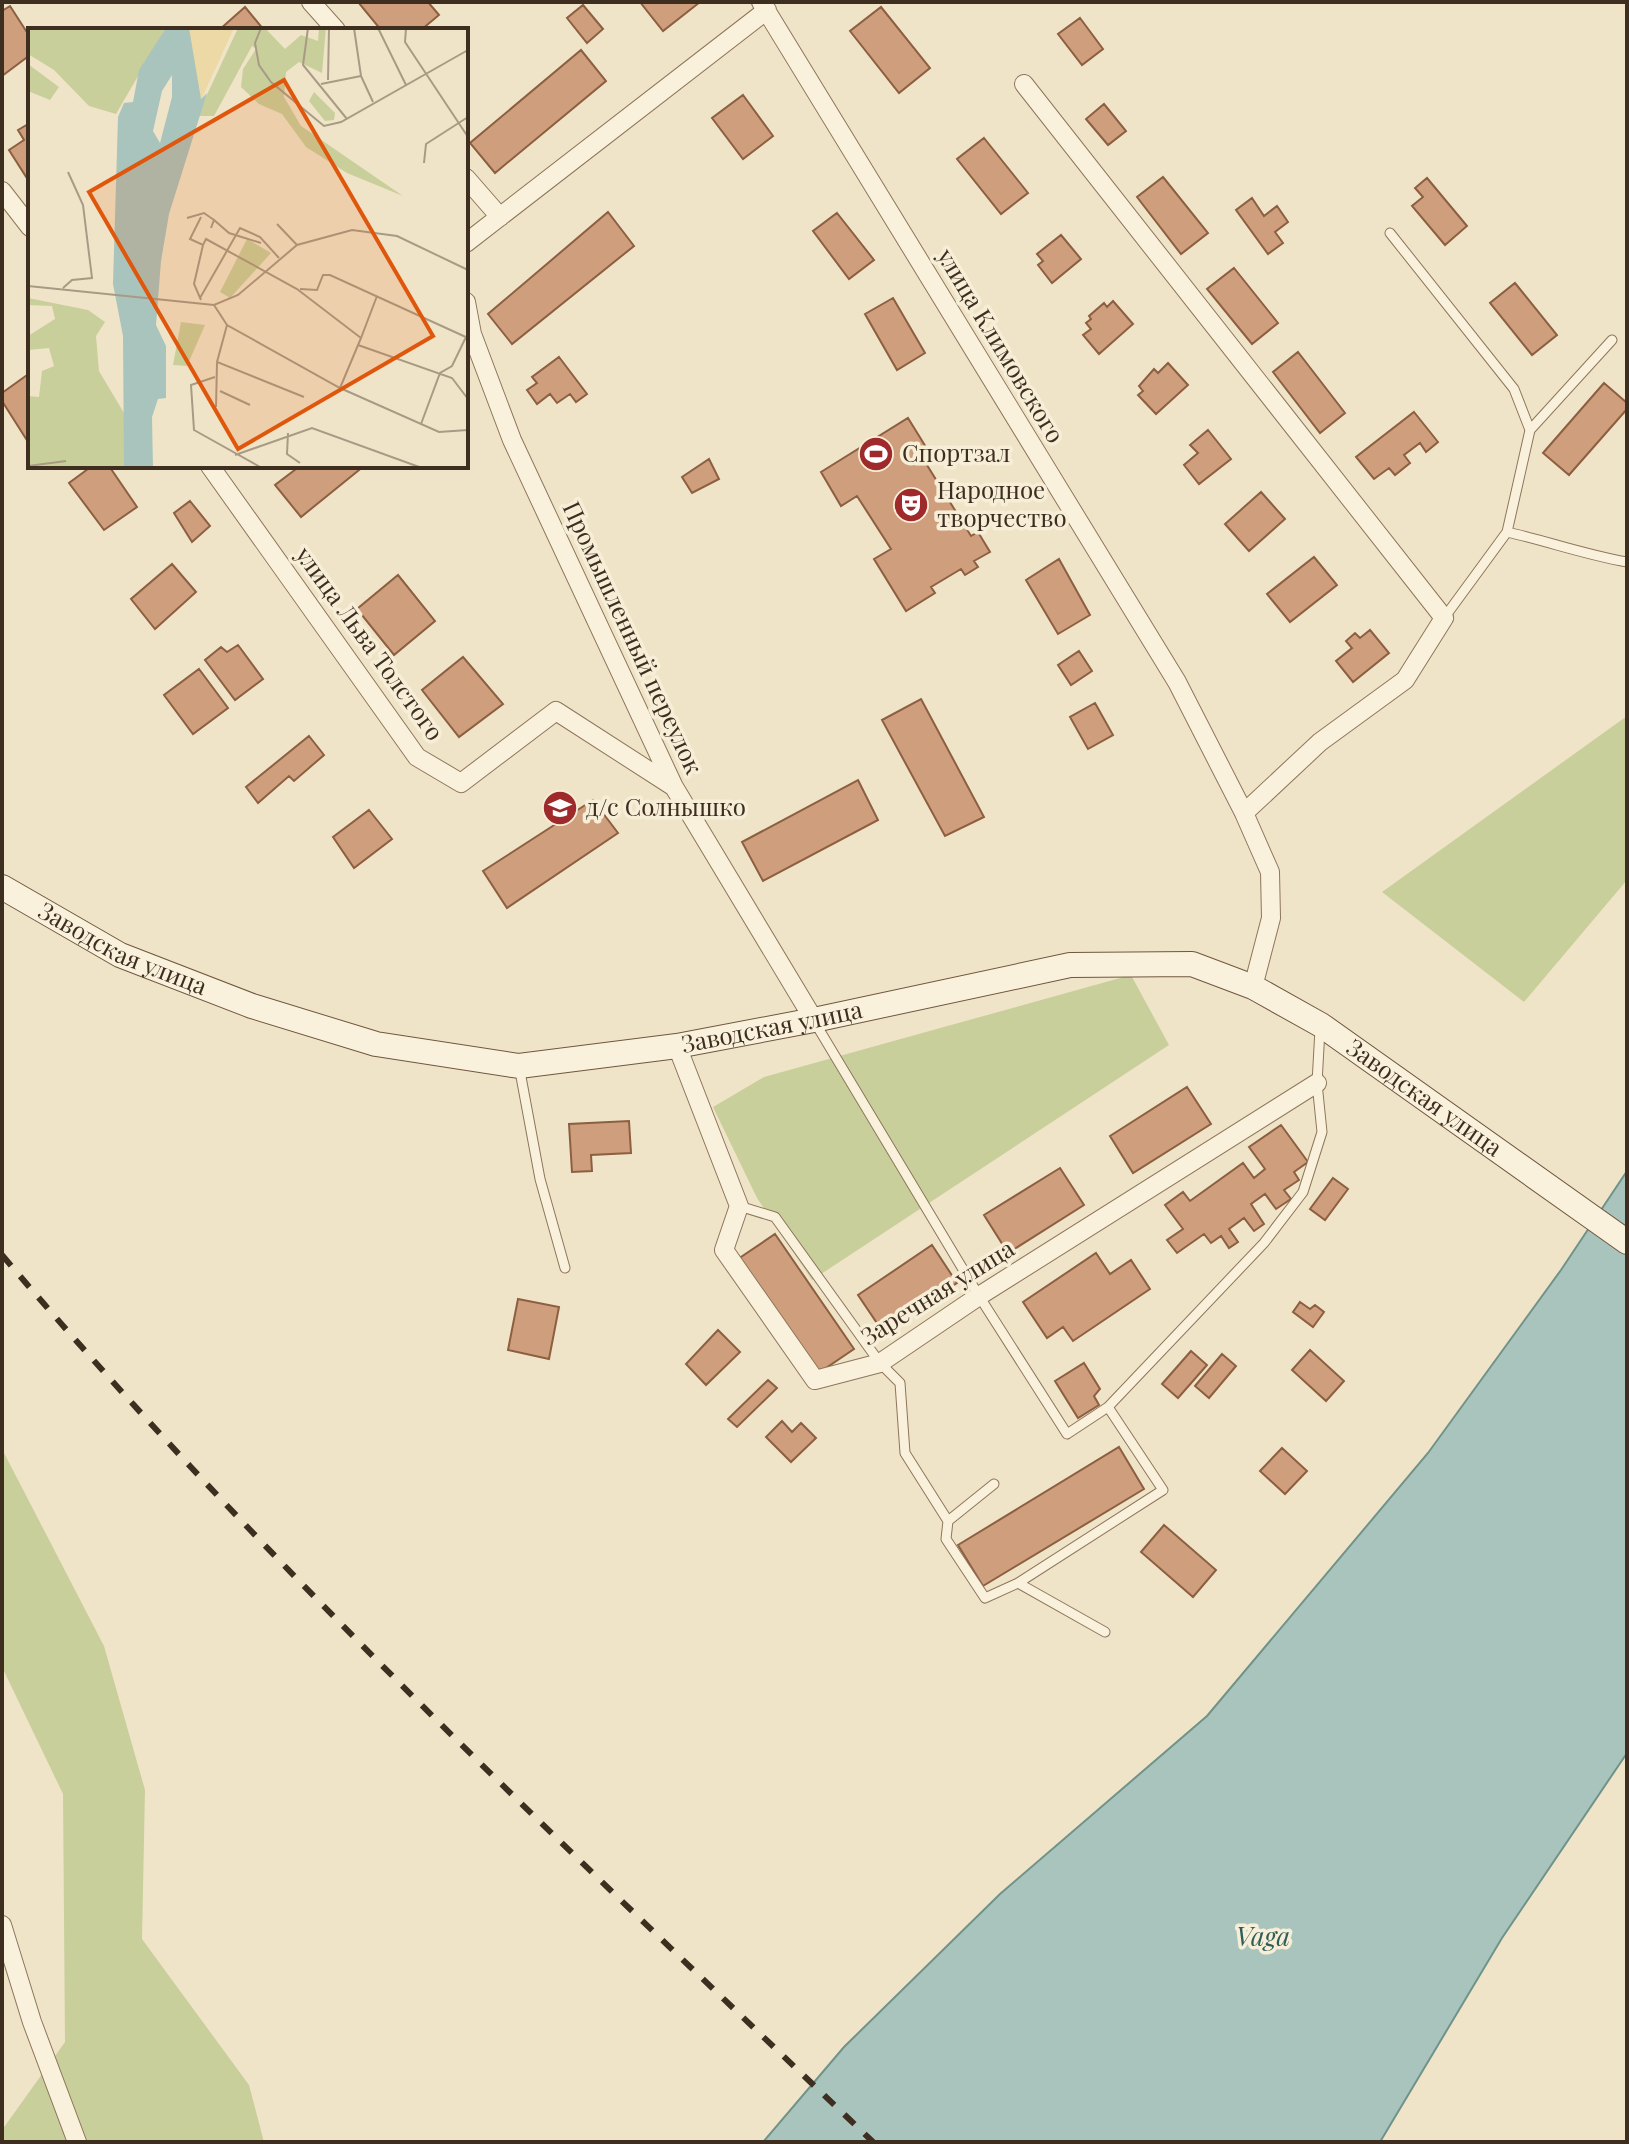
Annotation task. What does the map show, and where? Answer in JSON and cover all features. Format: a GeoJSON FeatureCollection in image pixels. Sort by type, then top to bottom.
{"type":"FeatureCollection","features":[{"type":"Feature","properties":{"kind":"main road","name":"Заводская улица"},"geometry":{"type":"LineString","coordinates":[[2,887],[120,955],[252,1006],[376,1044],[519,1066],[677,1046],[1070,965],[1192,964],[1253,987],[1321,1025],[1627,1242]]}},
{"type":"Feature","properties":{"kind":"street"},"geometry":{"type":"LineString","coordinates":[[311,2],[334,28]]}},
{"type":"Feature","properties":{"kind":"street"},"geometry":{"type":"LineString","coordinates":[[468,241],[764,6]]}},
{"type":"Feature","properties":{"kind":"street","name":"улица Климовского"},"geometry":{"type":"LineString","coordinates":[[764,6],[1177,682],[1244,813],[1270,872],[1271,918],[1253,987]]}},
{"type":"Feature","properties":{"kind":"street"},"geometry":{"type":"LineString","coordinates":[[1024,84],[1444,618],[1405,680],[1320,742],[1244,813]]}},
{"type":"Feature","properties":{"kind":"street"},"geometry":{"type":"LineString","coordinates":[[468,180],[500,217]]}},
{"type":"Feature","properties":{"kind":"street"},"geometry":{"type":"LineString","coordinates":[[2,191],[28,224]]}},
{"type":"Feature","properties":{"kind":"street","name":"Промышленный переулок"},"geometry":{"type":"LineString","coordinates":[[468,313],[472,334],[512,440],[674,787],[814,1020]]}},
{"type":"Feature","properties":{"kind":"street","name":"улица Льва Толстого"},"geometry":{"type":"LineString","coordinates":[[211,468],[417,757],[461,783],[556,711],[674,787]]}},
{"type":"Feature","properties":{"kind":"street"},"geometry":{"type":"LineString","coordinates":[[677,1046],[739,1206]]}},
{"type":"Feature","properties":{"kind":"street","name":"Заречная улица"},"geometry":{"type":"LineString","coordinates":[[739,1206],[724,1250],[815,1380],[880,1363],[979,1296],[1317,1083]]}},
{"type":"Feature","properties":{"kind":"street"},"geometry":{"type":"LineString","coordinates":[[2,1925],[32,2022],[77,2142]]}},
{"type":"Feature","properties":{"kind":"lane"},"geometry":{"type":"LineString","coordinates":[[1390,233],[1514,389],[1530,430]]}},
{"type":"Feature","properties":{"kind":"lane"},"geometry":{"type":"LineString","coordinates":[[1444,618],[1507,532],[1530,430],[1612,340]]}},
{"type":"Feature","properties":{"kind":"lane"},"geometry":{"type":"LineString","coordinates":[[1507,532],[1627,562]]}},
{"type":"Feature","properties":{"kind":"lane"},"geometry":{"type":"LineString","coordinates":[[814,1020],[979,1296],[1067,1434],[1108,1407],[1264,1243],[1303,1192],[1322,1132],[1317,1083],[1321,1025]]}},
{"type":"Feature","properties":{"kind":"lane"},"geometry":{"type":"LineString","coordinates":[[519,1066],[540,1179],[565,1268]]}},
{"type":"Feature","properties":{"kind":"lane"},"geometry":{"type":"LineString","coordinates":[[739,1206],[775,1217],[880,1363],[900,1383],[905,1453],[948,1521],[946,1539],[985,1598],[1018,1583],[1163,1490],[1108,1407]]}},
{"type":"Feature","properties":{"kind":"lane"},"geometry":{"type":"LineString","coordinates":[[948,1521],[994,1484]]}},
{"type":"Feature","properties":{"kind":"lane"},"geometry":{"type":"LineString","coordinates":[[1018,1583],[1105,1632]]}},
{"type":"Feature","properties":{"kind":"green space"},"geometry":{"type":"Polygon","coordinates":[[[1627,716],[1627,880],[1524,1002],[1382,892],[1627,716]]]}},
{"type":"Feature","properties":{"kind":"green space"},"geometry":{"type":"Polygon","coordinates":[[[1131,975],[1169,1045],[812,1280],[757,1198],[713,1107],[764,1077],[1131,975]]]}},
{"type":"Feature","properties":{"kind":"green space"},"geometry":{"type":"Polygon","coordinates":[[[2,1449],[104,1646],[145,1790],[142,1939],[249,2085],[264,2142],[2,2142],[2,2130],[65,2042],[63,1794],[2,1667],[2,1449]]]}},
{"type":"Feature","properties":{"kind":"water","name":"Vaga"},"geometry":{"type":"Polygon","coordinates":[[[1627,1171],[1627,1753],[1502,1938],[1380,2142],[763,2142],[844,2047],[1000,1894],[1207,1716],[1428,1453],[1561,1270],[1627,1171]]]}},
{"type":"Feature","properties":{"kind":"building"},"geometry":{"type":"Polygon","coordinates":[[[358,2],[428,2],[439,15],[423,28],[379,28],[358,2]]]}},
{"type":"Feature","properties":{"kind":"building"},"geometry":{"type":"Polygon","coordinates":[[[640,2],[700,2],[663,31],[640,2]]]}},
{"type":"Feature","properties":{"kind":"building"},"geometry":{"type":"Polygon","coordinates":[[[583,5],[603,29],[587,43],[567,18],[583,5]]]}},
{"type":"Feature","properties":{"kind":"building"},"geometry":{"type":"Polygon","coordinates":[[[10,6],[28,34],[28,56],[2,76],[2,11],[10,6]]]}},
{"type":"Feature","properties":{"kind":"building"},"geometry":{"type":"Polygon","coordinates":[[[245,7],[262,28],[221,28],[245,7]]]}},
{"type":"Feature","properties":{"kind":"building"},"geometry":{"type":"Polygon","coordinates":[[[881,7],[930,68],[899,93],[850,31],[881,7]]]}},
{"type":"Feature","properties":{"kind":"building"},"geometry":{"type":"Polygon","coordinates":[[[1080,18],[1103,49],[1082,65],[1058,34],[1080,18]]]}},
{"type":"Feature","properties":{"kind":"building"},"geometry":{"type":"Polygon","coordinates":[[[581,50],[606,81],[495,173],[470,143],[581,50]]]}},
{"type":"Feature","properties":{"kind":"building"},"geometry":{"type":"Polygon","coordinates":[[[743,95],[773,136],[743,159],[712,118],[743,95]]]}},
{"type":"Feature","properties":{"kind":"building"},"geometry":{"type":"Polygon","coordinates":[[[1104,104],[1126,131],[1108,145],[1086,119],[1104,104]]]}},
{"type":"Feature","properties":{"kind":"building"},"geometry":{"type":"Polygon","coordinates":[[[28,124],[28,180],[9,150],[24,140],[18,130],[28,124]]]}},
{"type":"Feature","properties":{"kind":"building"},"geometry":{"type":"Polygon","coordinates":[[[984,138],[1028,193],[1001,214],[957,159],[984,138]]]}},
{"type":"Feature","properties":{"kind":"building"},"geometry":{"type":"Polygon","coordinates":[[[1163,177],[1208,233],[1181,254],[1137,197],[1163,177]]]}},
{"type":"Feature","properties":{"kind":"building"},"geometry":{"type":"Polygon","coordinates":[[[1427,178],[1467,226],[1445,245],[1412,206],[1423,197],[1415,188],[1427,178]]]}},
{"type":"Feature","properties":{"kind":"building"},"geometry":{"type":"Polygon","coordinates":[[[1252,198],[1264,216],[1277,206],[1288,222],[1275,232],[1283,243],[1268,254],[1236,210],[1252,198]]]}},
{"type":"Feature","properties":{"kind":"building"},"geometry":{"type":"Polygon","coordinates":[[[608,212],[634,246],[512,344],[488,314],[608,212]]]}},
{"type":"Feature","properties":{"kind":"building"},"geometry":{"type":"Polygon","coordinates":[[[837,213],[874,260],[849,279],[813,231],[837,213]]]}},
{"type":"Feature","properties":{"kind":"building"},"geometry":{"type":"Polygon","coordinates":[[[1061,235],[1081,259],[1052,283],[1038,265],[1043,261],[1037,254],[1061,235]]]}},
{"type":"Feature","properties":{"kind":"building"},"geometry":{"type":"Polygon","coordinates":[[[1234,268],[1278,323],[1252,344],[1207,289],[1234,268]]]}},
{"type":"Feature","properties":{"kind":"building"},"geometry":{"type":"Polygon","coordinates":[[[1515,283],[1557,335],[1532,355],[1490,303],[1515,283]]]}},
{"type":"Feature","properties":{"kind":"building"},"geometry":{"type":"Polygon","coordinates":[[[893,298],[925,353],[897,370],[865,314],[893,298]]]}},
{"type":"Feature","properties":{"kind":"building"},"geometry":{"type":"Polygon","coordinates":[[[1113,301],[1133,324],[1099,354],[1083,335],[1091,329],[1086,323],[1091,319],[1089,316],[1104,303],[1107,307],[1113,301]]]}},
{"type":"Feature","properties":{"kind":"building"},"geometry":{"type":"Polygon","coordinates":[[[1298,352],[1345,413],[1320,433],[1273,372],[1298,352]]]}},
{"type":"Feature","properties":{"kind":"building"},"geometry":{"type":"Polygon","coordinates":[[[559,357],[587,394],[576,402],[570,394],[557,403],[550,394],[537,404],[527,390],[537,383],[532,377],[559,357]]]}},
{"type":"Feature","properties":{"kind":"building"},"geometry":{"type":"Polygon","coordinates":[[[1168,363],[1188,385],[1156,414],[1138,395],[1143,391],[1139,386],[1154,369],[1158,373],[1168,363]]]}},
{"type":"Feature","properties":{"kind":"building"},"geometry":{"type":"Polygon","coordinates":[[[28,374],[28,442],[2,401],[2,393],[28,374]]]}},
{"type":"Feature","properties":{"kind":"building"},"geometry":{"type":"Polygon","coordinates":[[[1604,383],[1627,403],[1627,409],[1569,475],[1543,453],[1604,383]]]}},
{"type":"Feature","properties":{"kind":"building"},"geometry":{"type":"Polygon","coordinates":[[[1414,412],[1438,442],[1426,452],[1420,443],[1404,455],[1410,463],[1395,475],[1389,468],[1374,479],[1356,457],[1414,412]]]}},
{"type":"Feature","properties":{"kind":"building"},"geometry":{"type":"Polygon","coordinates":[[[908,418],[929,452],[922,457],[971,536],[978,532],[990,552],[974,561],[978,567],[965,575],[961,569],[931,587],[935,593],[906,611],[874,559],[891,549],[857,496],[841,506],[821,472],[908,418]]]}},
{"type":"Feature","properties":{"kind":"building"},"geometry":{"type":"Polygon","coordinates":[[[1208,430],[1231,459],[1199,484],[1184,465],[1198,453],[1190,445],[1208,430]]]}},
{"type":"Feature","properties":{"kind":"building"},"geometry":{"type":"Polygon","coordinates":[[[709,459],[719,479],[692,493],[682,477],[709,459]]]}},
{"type":"Feature","properties":{"kind":"building"},"geometry":{"type":"Polygon","coordinates":[[[89,468],[110,468],[137,507],[104,530],[69,483],[89,468]]]}},
{"type":"Feature","properties":{"kind":"building"},"geometry":{"type":"Polygon","coordinates":[[[297,468],[362,468],[301,517],[275,485],[297,468]]]}},
{"type":"Feature","properties":{"kind":"building"},"geometry":{"type":"Polygon","coordinates":[[[1261,492],[1285,519],[1249,551],[1225,524],[1261,492]]]}},
{"type":"Feature","properties":{"kind":"building"},"geometry":{"type":"Polygon","coordinates":[[[190,501],[210,526],[192,542],[174,513],[190,501]]]}},
{"type":"Feature","properties":{"kind":"building"},"geometry":{"type":"Polygon","coordinates":[[[1314,557],[1337,585],[1290,622],[1267,594],[1314,557]]]}},
{"type":"Feature","properties":{"kind":"building"},"geometry":{"type":"Polygon","coordinates":[[[1059,559],[1090,615],[1058,634],[1026,580],[1059,559]]]}},
{"type":"Feature","properties":{"kind":"building"},"geometry":{"type":"Polygon","coordinates":[[[172,564],[196,592],[155,629],[131,599],[172,564]]]}},
{"type":"Feature","properties":{"kind":"building"},"geometry":{"type":"Polygon","coordinates":[[[398,575],[435,621],[394,655],[357,609],[398,575]]]}},
{"type":"Feature","properties":{"kind":"building"},"geometry":{"type":"Polygon","coordinates":[[[1370,630],[1389,653],[1353,682],[1336,661],[1352,648],[1346,641],[1355,633],[1360,638],[1370,630]]]}},
{"type":"Feature","properties":{"kind":"building"},"geometry":{"type":"Polygon","coordinates":[[[238,645],[263,679],[235,700],[205,660],[221,647],[227,652],[238,645]]]}},
{"type":"Feature","properties":{"kind":"building"},"geometry":{"type":"Polygon","coordinates":[[[1079,651],[1092,671],[1071,685],[1058,665],[1079,651]]]}},
{"type":"Feature","properties":{"kind":"building"},"geometry":{"type":"Polygon","coordinates":[[[463,657],[503,704],[459,737],[422,690],[463,657]]]}},
{"type":"Feature","properties":{"kind":"building"},"geometry":{"type":"Polygon","coordinates":[[[199,669],[228,708],[193,734],[164,695],[199,669]]]}},
{"type":"Feature","properties":{"kind":"building"},"geometry":{"type":"Polygon","coordinates":[[[921,699],[984,817],[945,836],[882,720],[921,699]]]}},
{"type":"Feature","properties":{"kind":"building"},"geometry":{"type":"Polygon","coordinates":[[[1095,703],[1113,735],[1088,749],[1070,717],[1095,703]]]}},
{"type":"Feature","properties":{"kind":"building"},"geometry":{"type":"Polygon","coordinates":[[[309,736],[324,755],[294,781],[289,776],[258,803],[246,787],[309,736]]]}},
{"type":"Feature","properties":{"kind":"building"},"geometry":{"type":"Polygon","coordinates":[[[858,780],[878,820],[763,881],[742,842],[858,780]]]}},
{"type":"Feature","properties":{"kind":"building"},"geometry":{"type":"Polygon","coordinates":[[[593,800],[618,833],[507,908],[483,871],[593,800]]]}},
{"type":"Feature","properties":{"kind":"building"},"geometry":{"type":"Polygon","coordinates":[[[369,810],[392,839],[354,868],[333,837],[369,810]]]}},
{"type":"Feature","properties":{"kind":"building"},"geometry":{"type":"Polygon","coordinates":[[[1187,1087],[1211,1124],[1133,1173],[1110,1136],[1187,1087]]]}},
{"type":"Feature","properties":{"kind":"building"},"geometry":{"type":"Polygon","coordinates":[[[629,1121],[631,1153],[591,1155],[592,1171],[572,1172],[569,1124],[629,1121]]]}},
{"type":"Feature","properties":{"kind":"building"},"geometry":{"type":"Polygon","coordinates":[[[1281,1125],[1308,1162],[1294,1172],[1299,1180],[1284,1190],[1291,1199],[1276,1209],[1265,1194],[1251,1204],[1264,1224],[1254,1231],[1244,1218],[1229,1229],[1238,1242],[1229,1248],[1221,1236],[1211,1243],[1204,1234],[1177,1253],[1167,1240],[1183,1229],[1165,1205],[1183,1192],[1190,1201],[1243,1163],[1254,1178],[1265,1169],[1249,1147],[1281,1125]]]}},
{"type":"Feature","properties":{"kind":"building"},"geometry":{"type":"Polygon","coordinates":[[[1060,1168],[1084,1205],[1008,1253],[984,1215],[1060,1168]]]}},
{"type":"Feature","properties":{"kind":"building"},"geometry":{"type":"Polygon","coordinates":[[[1333,1178],[1348,1189],[1325,1220],[1310,1209],[1333,1178]]]}},
{"type":"Feature","properties":{"kind":"building"},"geometry":{"type":"Polygon","coordinates":[[[775,1234],[854,1349],[817,1374],[738,1259],[775,1234]]]}},
{"type":"Feature","properties":{"kind":"building"},"geometry":{"type":"Polygon","coordinates":[[[932,1245],[957,1283],[883,1332],[858,1295],[932,1245]]]}},
{"type":"Feature","properties":{"kind":"building"},"geometry":{"type":"Polygon","coordinates":[[[1096,1253],[1110,1274],[1131,1260],[1150,1289],[1073,1341],[1063,1327],[1047,1338],[1023,1302],[1096,1253]]]}},
{"type":"Feature","properties":{"kind":"building"},"geometry":{"type":"Polygon","coordinates":[[[518,1299],[559,1307],[549,1359],[508,1350],[518,1299]]]}},
{"type":"Feature","properties":{"kind":"building"},"geometry":{"type":"Polygon","coordinates":[[[1300,1302],[1310,1309],[1315,1305],[1324,1312],[1313,1327],[1293,1312],[1300,1302]]]}},
{"type":"Feature","properties":{"kind":"building"},"geometry":{"type":"Polygon","coordinates":[[[718,1330],[740,1352],[706,1385],[686,1364],[718,1330]]]}},
{"type":"Feature","properties":{"kind":"building"},"geometry":{"type":"Polygon","coordinates":[[[1310,1350],[1344,1381],[1326,1401],[1292,1370],[1310,1350]]]}},
{"type":"Feature","properties":{"kind":"building"},"geometry":{"type":"Polygon","coordinates":[[[1191,1351],[1207,1365],[1178,1398],[1162,1384],[1191,1351]]]}},
{"type":"Feature","properties":{"kind":"building"},"geometry":{"type":"Polygon","coordinates":[[[1222,1354],[1236,1366],[1209,1398],[1195,1386],[1222,1354]]]}},
{"type":"Feature","properties":{"kind":"building"},"geometry":{"type":"Polygon","coordinates":[[[1084,1363],[1100,1389],[1094,1396],[1099,1405],[1078,1418],[1055,1381],[1084,1363]]]}},
{"type":"Feature","properties":{"kind":"building"},"geometry":{"type":"Polygon","coordinates":[[[768,1380],[777,1388],[737,1427],[728,1419],[768,1380]]]}},
{"type":"Feature","properties":{"kind":"building"},"geometry":{"type":"Polygon","coordinates":[[[782,1421],[792,1432],[801,1423],[816,1438],[791,1462],[766,1437],[782,1421]]]}},
{"type":"Feature","properties":{"kind":"building"},"geometry":{"type":"Polygon","coordinates":[[[1119,1447],[1144,1489],[983,1586],[958,1545],[1119,1447]]]}},
{"type":"Feature","properties":{"kind":"building"},"geometry":{"type":"Polygon","coordinates":[[[1282,1448],[1307,1471],[1285,1494],[1260,1471],[1282,1448]]]}},
{"type":"Feature","properties":{"kind":"building"},"geometry":{"type":"Polygon","coordinates":[[[1164,1525],[1216,1570],[1193,1597],[1141,1552],[1164,1525]]]}},
{"type":"Feature","properties":{"kind":"railway"},"geometry":{"type":"LineString","coordinates":[[2,1255],[209,1487],[317,1599],[537,1819],[873,2142]]}},
{"type":"Feature","properties":{"kind":"place","name":"Спортзал"},"geometry":{"type":"Point","coordinates":[876,454]}},
{"type":"Feature","properties":{"kind":"place","name":"Народное творчество"},"geometry":{"type":"Point","coordinates":[911,505]}},
{"type":"Feature","properties":{"kind":"place","name":"д/с Солнышко"},"geometry":{"type":"Point","coordinates":[560,808]}}]}
